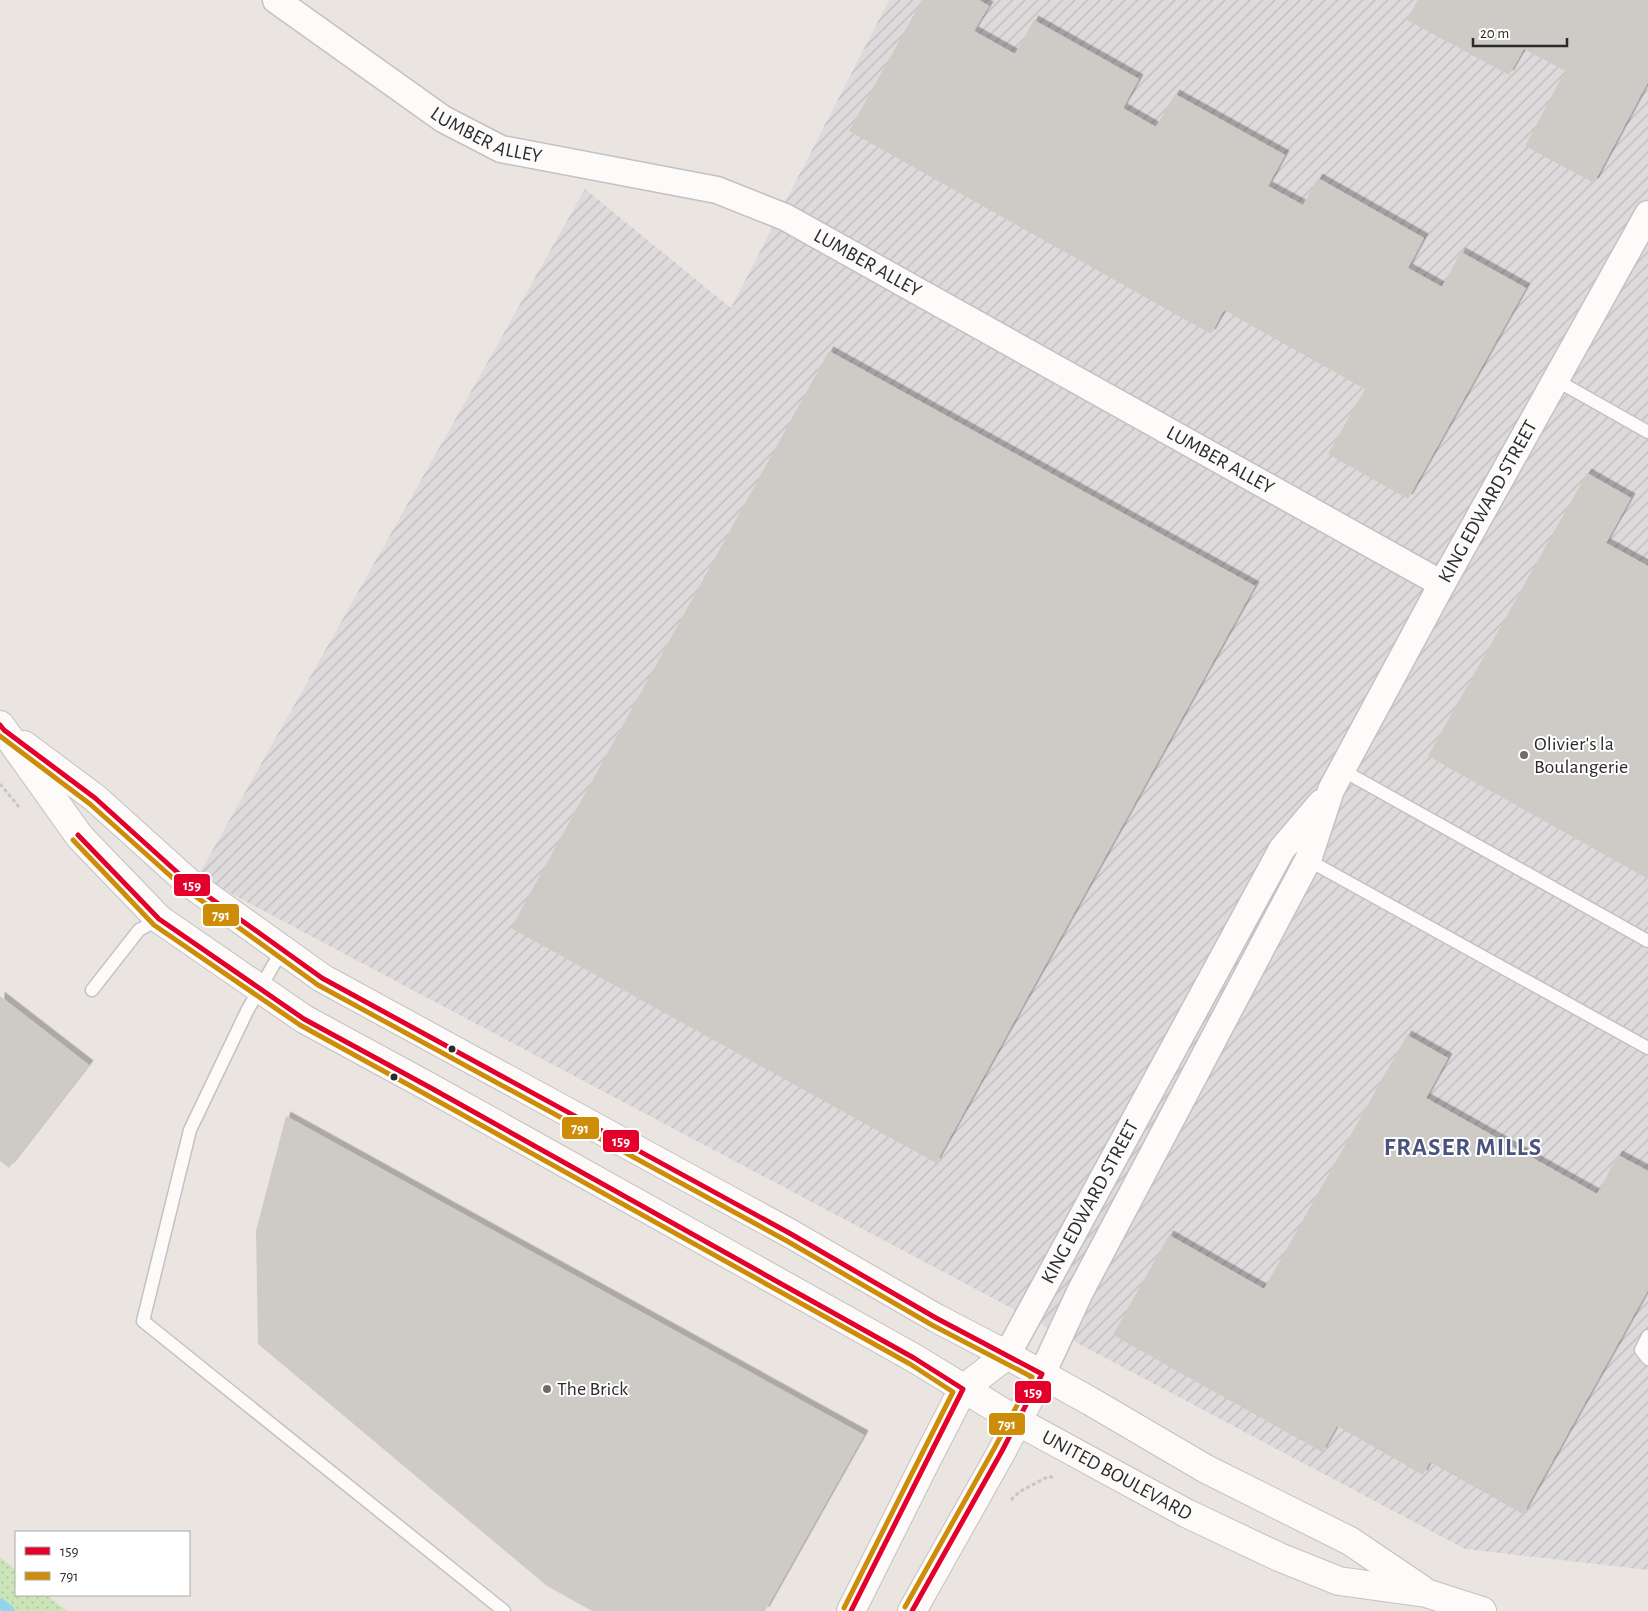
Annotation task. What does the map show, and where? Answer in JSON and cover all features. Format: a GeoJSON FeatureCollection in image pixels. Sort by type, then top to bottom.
{"type":"FeatureCollection","features":[{"type":"Feature","properties":{"kind":"main road","name":"UNITED BOULEVARD"},"geometry":{"type":"LineString","coordinates":[[2,728],[80,837],[159,919],[304,1019],[914,1358],[1017,1422],[1186,1513],[1279,1557],[1339,1581],[1426,1592],[1482,1611]]}},
{"type":"Feature","properties":{"kind":"main road","name":"UNITED BOULEVARD"},"geometry":{"type":"LineString","coordinates":[[2,728],[95,798],[188,882],[322,978],[791,1234],[936,1318],[1090,1401],[1206,1469],[1350,1542],[1426,1592]]}},
{"type":"Feature","properties":{"kind":"main road","name":"KING EDWARD STREET"},"geometry":{"type":"LineString","coordinates":[[851,1611],[964,1389],[1007,1355]]}},
{"type":"Feature","properties":{"kind":"main road","name":"KING EDWARD STREET"},"geometry":{"type":"LineString","coordinates":[[912,1611],[1042,1374]]}},
{"type":"Feature","properties":{"kind":"street","name":"LUMBER ALLEY"},"geometry":{"type":"LineString","coordinates":[[276,0],[443,119],[501,149],[717,190],[785,217],[1442,584]]}},
{"type":"Feature","properties":{"kind":"street","name":"KING EDWARD STREET"},"geometry":{"type":"LineString","coordinates":[[1042,1374],[1080,1292],[1308,860],[1336,780],[1442,584],[1648,214]]}},
{"type":"Feature","properties":{"kind":"street","name":"KING EDWARD STREET"},"geometry":{"type":"LineString","coordinates":[[1007,1355],[1282,849],[1336,780]]}},
{"type":"Feature","properties":{"kind":"lane"},"geometry":{"type":"LineString","coordinates":[[1556,380],[1648,432]]}},
{"type":"Feature","properties":{"kind":"lane"},"geometry":{"type":"LineString","coordinates":[[1336,780],[1648,941]]}},
{"type":"Feature","properties":{"kind":"lane"},"geometry":{"type":"LineString","coordinates":[[1308,860],[1648,1048]]}},
{"type":"Feature","properties":{"kind":"lane"},"geometry":{"type":"LineString","coordinates":[[92,990],[139,930],[159,919]]}},
{"type":"Feature","properties":{"kind":"lane"},"geometry":{"type":"LineString","coordinates":[[282,950],[259,988],[190,1130],[143,1321],[504,1611]]}},
{"type":"Feature","properties":{"kind":"lane"},"geometry":{"type":"LineString","coordinates":[[1648,1336],[1641,1350],[1648,1359]]}},
{"type":"Feature","properties":{"kind":"shaded area"},"geometry":{"type":"Polygon","coordinates":[[[889,0],[1648,0],[1648,1570],[1465,1549],[198,876],[585,189],[731,308],[889,0]]]}},
{"type":"Feature","properties":{"kind":"green space"},"geometry":{"type":"Polygon","coordinates":[[[0,1557],[15,1569],[15,1596],[48,1596],[67,1611],[0,1611],[0,1557]]]}},
{"type":"Feature","properties":{"kind":"building"},"geometry":{"type":"Polygon","coordinates":[[[922,0],[979,0],[989,6],[974,31],[1015,54],[1034,20],[1139,79],[1123,108],[1156,127],[1175,94],[1285,155],[1268,186],[1303,205],[1318,178],[1424,238],[1408,268],[1442,287],[1461,252],[1526,288],[1408,499],[1328,454],[1365,389],[1224,310],[1211,334],[849,131],[922,0]]]}},
{"type":"Feature","properties":{"kind":"building"},"geometry":{"type":"Polygon","coordinates":[[[1418,0],[1648,0],[1648,82],[1594,183],[1525,146],[1565,71],[1524,49],[1509,75],[1407,20],[1418,0]]]}},
{"type":"Feature","properties":{"kind":"building"},"geometry":{"type":"Polygon","coordinates":[[[829,351],[1255,586],[936,1163],[511,928],[829,351]]]}},
{"type":"Feature","properties":{"kind":"building"},"geometry":{"type":"Polygon","coordinates":[[[1587,473],[1631,498],[1606,543],[1648,566],[1648,879],[1428,756],[1587,473]]]}},
{"type":"Feature","properties":{"kind":"building"},"geometry":{"type":"Polygon","coordinates":[[[0,996],[89,1065],[9,1168],[0,1161],[0,996]]]}},
{"type":"Feature","properties":{"kind":"building"},"geometry":{"type":"Polygon","coordinates":[[[1407,1035],[1448,1058],[1426,1098],[1597,1194],[1618,1155],[1648,1171],[1648,1290],[1523,1514],[1430,1462],[1423,1475],[1337,1426],[1322,1452],[1113,1335],[1169,1235],[1264,1289],[1407,1035]]]}},
{"type":"Feature","properties":{"kind":"building","name":"The Brick"},"geometry":{"type":"Polygon","coordinates":[[[286,1116],[864,1435],[765,1611],[592,1611],[547,1586],[258,1344],[256,1231],[286,1116]]]}},
{"type":"Feature","properties":{"kind":"waterway"},"geometry":{"type":"LineString","coordinates":[[0,1603],[10,1611]]}},
{"type":"Feature","properties":{"kind":"transit line","name":"159"},"geometry":{"type":"LineString","coordinates":[[0,725],[4,730],[95,798],[188,882],[322,978],[791,1234],[936,1318],[1042,1374],[1002,1451],[912,1611]]}},
{"type":"Feature","properties":{"kind":"transit line","name":"791"},"geometry":{"type":"LineString","coordinates":[[0,736],[90,804],[184,888],[318,985],[787,1241],[932,1325],[1032,1377],[905,1607]]}},
{"type":"Feature","properties":{"kind":"transit line","name":"159"},"geometry":{"type":"LineString","coordinates":[[78,835],[159,919],[304,1019],[914,1358],[963,1389],[851,1611]]}},
{"type":"Feature","properties":{"kind":"transit line","name":"791"},"geometry":{"type":"LineString","coordinates":[[73,840],[154,925],[300,1025],[910,1364],[953,1392],[844,1608]]}},
{"type":"Feature","properties":{"kind":"place","name":"Olivier's la Boulangerie"},"geometry":{"type":"Point","coordinates":[1524,755]}},
{"type":"Feature","properties":{"kind":"place","name":"The Brick"},"geometry":{"type":"Point","coordinates":[547,1389]}},
{"type":"Feature","properties":{"kind":"district","name":"FRASER MILLS"},"geometry":{"type":"Point","coordinates":[1463,1147]}}]}
